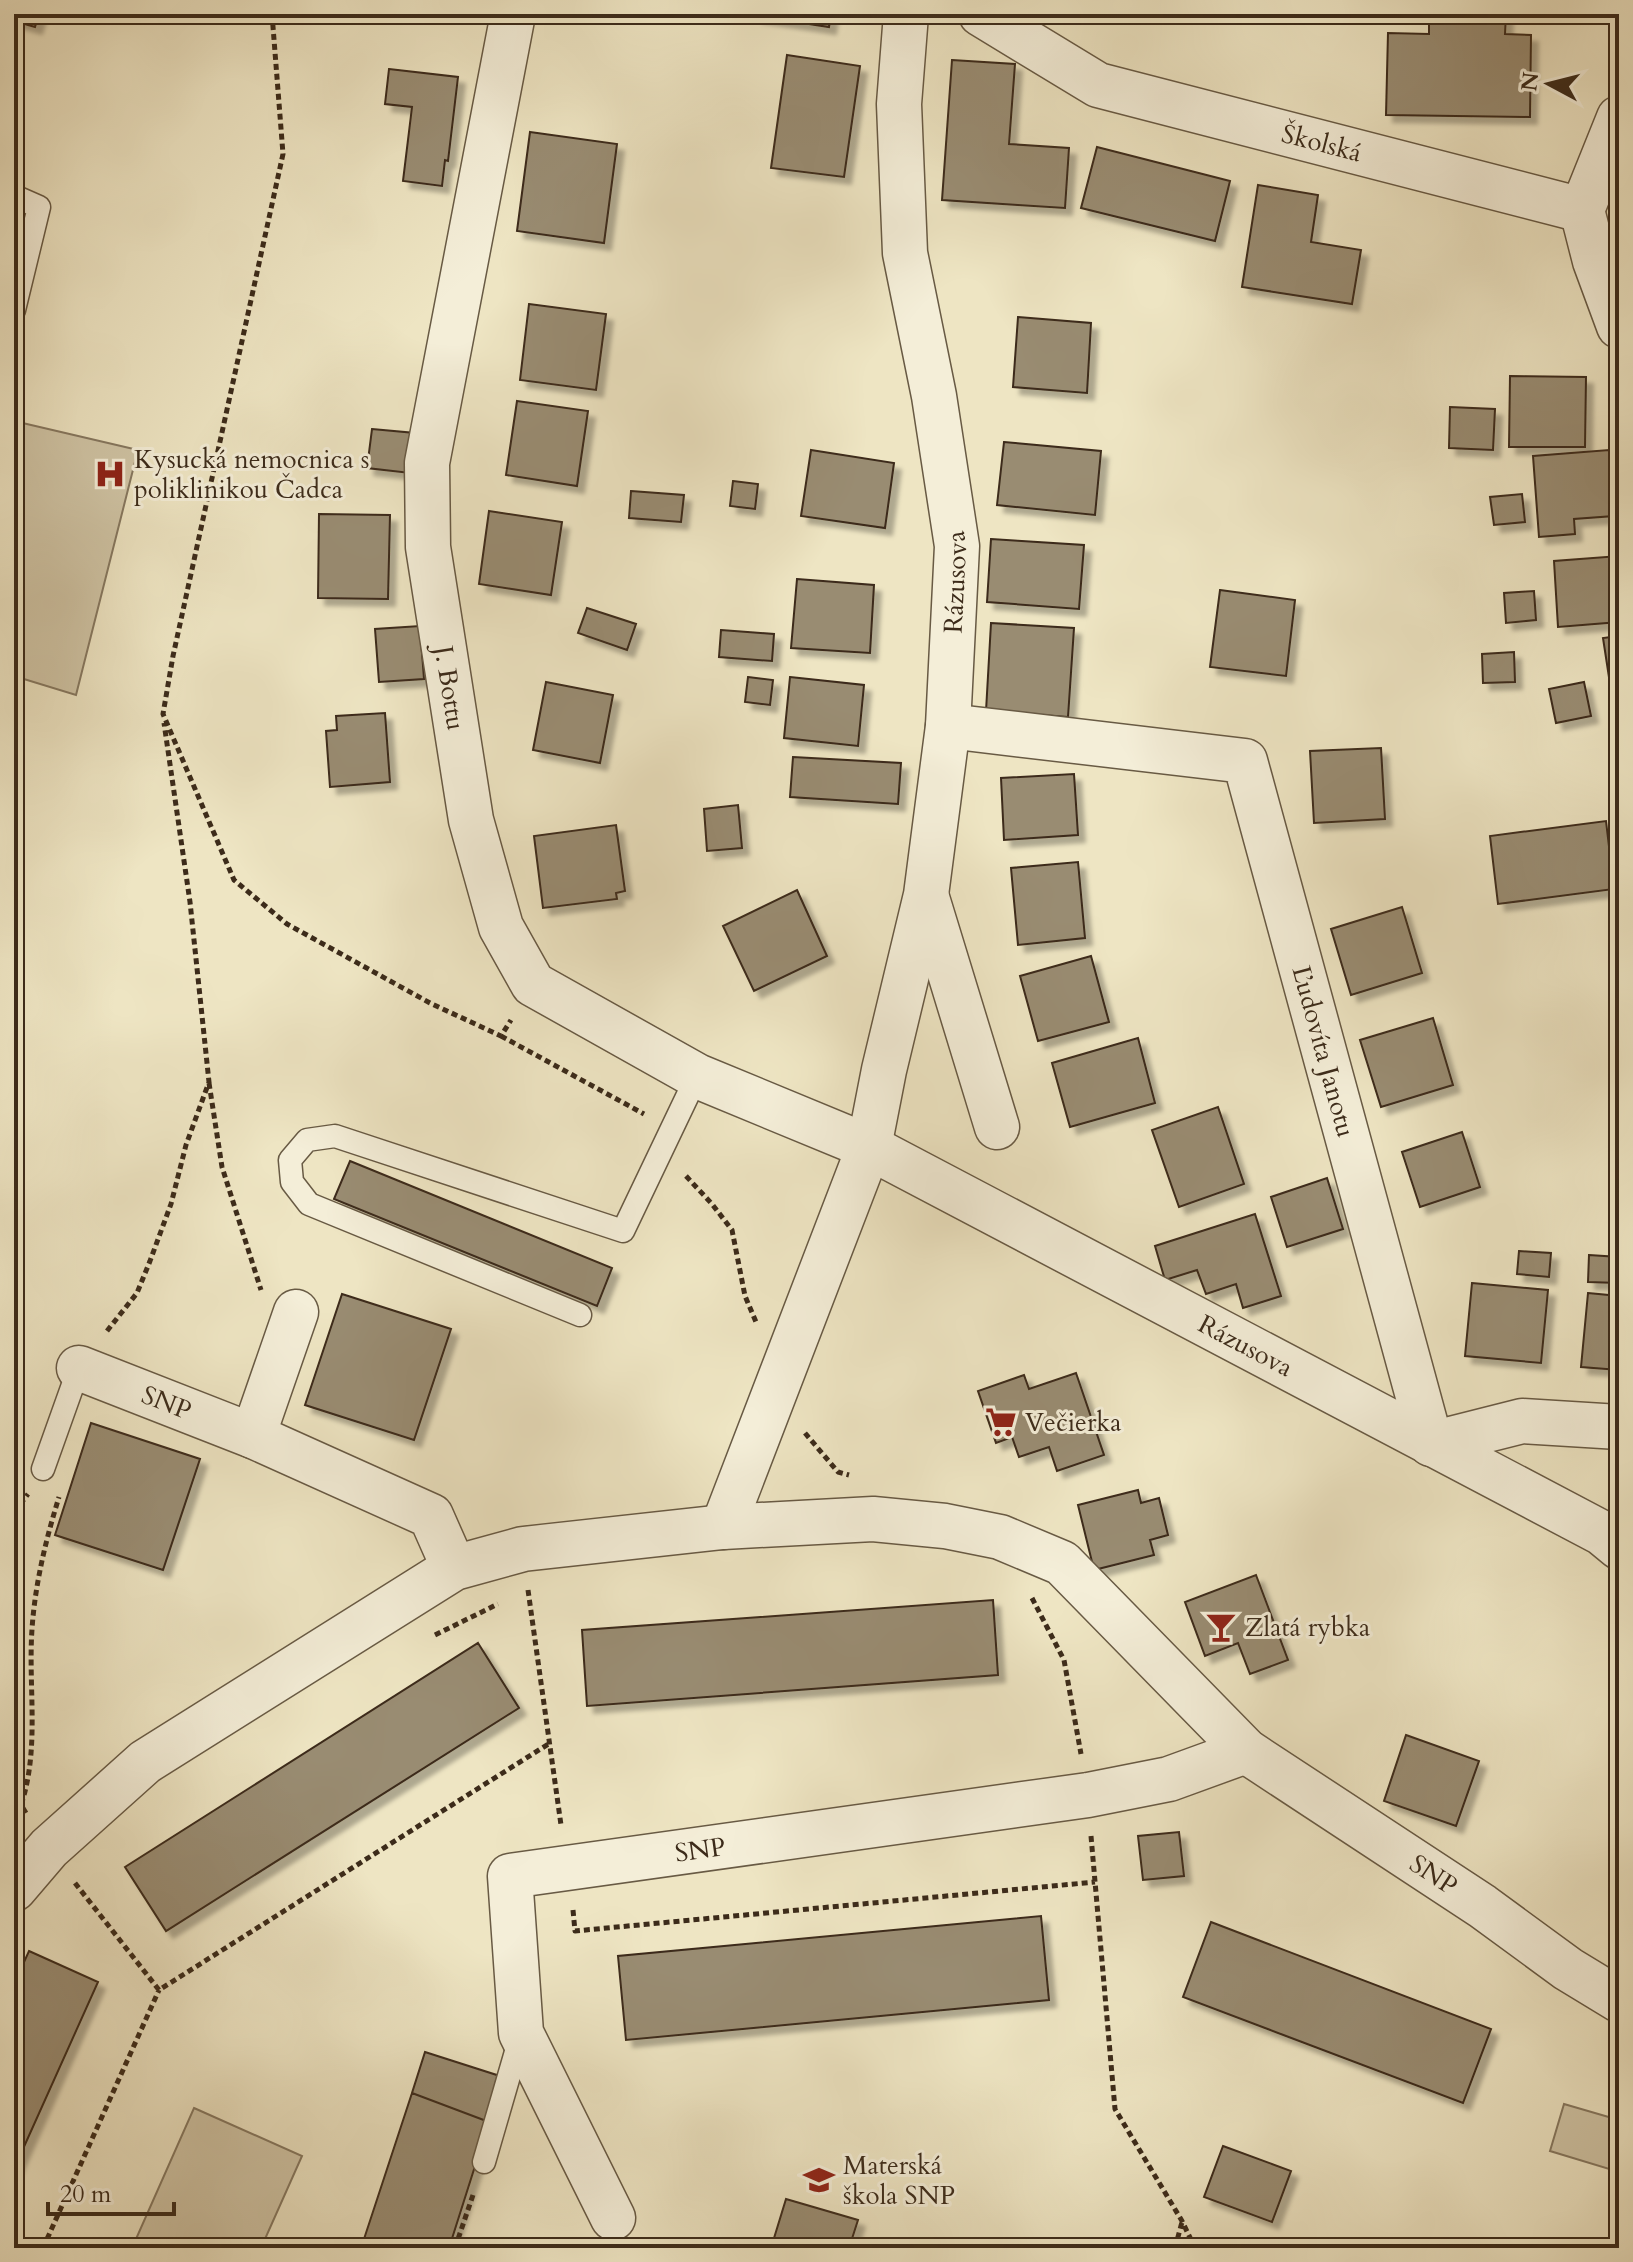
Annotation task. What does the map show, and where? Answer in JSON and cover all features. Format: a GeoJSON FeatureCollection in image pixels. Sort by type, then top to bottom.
{"type":"FeatureCollection","features":[{"type":"Feature","properties":{"kind":"street","name":"J. Bottu"},"geometry":{"type":"LineString","coordinates":[[513,14],[427,463],[428,547],[471,820],[501,927],[533,984]]}},
{"type":"Feature","properties":{"kind":"street","name":"Rázusova"},"geometry":{"type":"LineString","coordinates":[[723,1527],[869,1147],[926,895],[948,726],[957,546],[934,396],[905,253],[899,104],[906,14]]}},
{"type":"Feature","properties":{"kind":"street","name":"Školská"},"geometry":{"type":"LineString","coordinates":[[981,14],[1098,85],[1582,210]]}},
{"type":"Feature","properties":{"kind":"street"},"geometry":{"type":"LineString","coordinates":[[1619,118],[1582,210],[1595,261],[1619,326]]}},
{"type":"Feature","properties":{"kind":"street","name":"Ľudovíta Janotu"},"geometry":{"type":"LineString","coordinates":[[948,726],[1245,761],[1431,1444]]}},
{"type":"Feature","properties":{"kind":"street"},"geometry":{"type":"LineString","coordinates":[[926,895],[997,1127]]}},
{"type":"Feature","properties":{"kind":"street"},"geometry":{"type":"LineString","coordinates":[[533,984],[697,1076],[869,1147]]}},
{"type":"Feature","properties":{"kind":"street","name":"Rázusova"},"geometry":{"type":"LineString","coordinates":[[869,1147],[1602,1533],[1619,1547]]}},
{"type":"Feature","properties":{"kind":"street"},"geometry":{"type":"LineString","coordinates":[[253,1436],[289,1331]]}},
{"type":"Feature","properties":{"kind":"street","name":"SNP"},"geometry":{"type":"LineString","coordinates":[[79,1368],[253,1436],[431,1516],[454,1568]]}},
{"type":"Feature","properties":{"kind":"street"},"geometry":{"type":"LineString","coordinates":[[1431,1444],[1522,1421],[1619,1427]]}},
{"type":"Feature","properties":{"kind":"street","name":"SNP"},"geometry":{"type":"LineString","coordinates":[[14,1889],[49,1848],[145,1762],[454,1568],[523,1549],[723,1527],[873,1519],[945,1526],[1000,1537],[1062,1563],[1246,1751],[1482,1906],[1568,1969],[1619,2000]]}},
{"type":"Feature","properties":{"kind":"street","name":"SNP"},"geometry":{"type":"LineString","coordinates":[[613,2218],[521,2033],[510,1876],[1088,1795],[1169,1779],[1246,1751]]}},
{"type":"Feature","properties":{"kind":"lane"},"geometry":{"type":"LineString","coordinates":[[14,196],[39,207],[14,310]]}},
{"type":"Feature","properties":{"kind":"lane"},"geometry":{"type":"LineString","coordinates":[[580,1315],[309,1204],[292,1182],[290,1160],[307,1140],[335,1136],[623,1231],[697,1076]]}},
{"type":"Feature","properties":{"kind":"lane"},"geometry":{"type":"LineString","coordinates":[[43,1469],[79,1368]]}},
{"type":"Feature","properties":{"kind":"lane"},"geometry":{"type":"LineString","coordinates":[[484,2162],[521,2033]]}},
{"type":"Feature","properties":{"kind":"path"},"geometry":{"type":"LineString","coordinates":[[272,14],[283,154],[163,714],[190,902],[209,1082],[222,1167],[289,1331]]}},
{"type":"Feature","properties":{"kind":"path"},"geometry":{"type":"LineString","coordinates":[[163,714],[234,880],[299,931],[430,1003],[501,1036],[672,1128],[681,1172],[732,1230],[745,1296],[757,1324]]}},
{"type":"Feature","properties":{"kind":"path"},"geometry":{"type":"LineString","coordinates":[[501,1036],[533,984]]}},
{"type":"Feature","properties":{"kind":"path"},"geometry":{"type":"LineString","coordinates":[[79,1368],[137,1293],[171,1204],[186,1145],[209,1082]]}},
{"type":"Feature","properties":{"kind":"path"},"geometry":{"type":"LineString","coordinates":[[780,1384],[806,1434],[838,1472],[852,1476]]}},
{"type":"Feature","properties":{"kind":"path"},"geometry":{"type":"LineString","coordinates":[[43,1469],[61,1483],[46,1541],[32,1626],[31,1770],[21,1805],[49,1848],[159,1990]]}},
{"type":"Feature","properties":{"kind":"path"},"geometry":{"type":"LineString","coordinates":[[1000,1537],[1064,1660],[1088,1795],[1115,2109],[1195,2248]]}},
{"type":"Feature","properties":{"kind":"path"},"geometry":{"type":"LineString","coordinates":[[515,1596],[528,1589]]}},
{"type":"Feature","properties":{"kind":"path"},"geometry":{"type":"LineString","coordinates":[[433,1636],[501,1602]]}},
{"type":"Feature","properties":{"kind":"path"},"geometry":{"type":"LineString","coordinates":[[43,2248],[159,1990],[550,1743]]}},
{"type":"Feature","properties":{"kind":"path"},"geometry":{"type":"LineString","coordinates":[[14,1942],[23,1931]]}},
{"type":"Feature","properties":{"kind":"path"},"geometry":{"type":"LineString","coordinates":[[455,2248],[484,2162]]}},
{"type":"Feature","properties":{"kind":"path"},"geometry":{"type":"LineString","coordinates":[[1175,2248],[1182,2221]]}},
{"type":"Feature","properties":{"kind":"shaded area"},"geometry":{"type":"Polygon","coordinates":[[[14,421],[138,450],[76,695],[14,676],[14,421]]]}},
{"type":"Feature","properties":{"kind":"shaded area"},"geometry":{"type":"Polygon","coordinates":[[[1564,2104],[1619,2120],[1619,2172],[1550,2151],[1564,2104]]]}},
{"type":"Feature","properties":{"kind":"shaded area"},"geometry":{"type":"Polygon","coordinates":[[[194,2108],[302,2156],[261,2248],[132,2248],[194,2108]]]}},
{"type":"Feature","properties":{"kind":"building"},"geometry":{"type":"Polygon","coordinates":[[[14,14],[39,14],[35,27],[14,21],[14,14]]]}},
{"type":"Feature","properties":{"kind":"building"},"geometry":{"type":"Polygon","coordinates":[[[756,14],[831,14],[829,27],[756,14]]]}},
{"type":"Feature","properties":{"kind":"building"},"geometry":{"type":"Polygon","coordinates":[[[1429,14],[1506,14],[1505,34],[1531,35],[1530,117],[1386,115],[1388,33],[1429,34],[1429,14]]]}},
{"type":"Feature","properties":{"kind":"building"},"geometry":{"type":"Polygon","coordinates":[[[787,55],[860,66],[844,177],[771,168],[787,55]]]}},
{"type":"Feature","properties":{"kind":"building"},"geometry":{"type":"Polygon","coordinates":[[[952,60],[1015,64],[1009,144],[1069,148],[1065,208],[942,200],[952,60]]]}},
{"type":"Feature","properties":{"kind":"building"},"geometry":{"type":"Polygon","coordinates":[[[389,69],[458,77],[442,186],[403,181],[412,107],[385,104],[389,69]]]}},
{"type":"Feature","properties":{"kind":"building"},"geometry":{"type":"Polygon","coordinates":[[[530,132],[617,144],[604,243],[517,231],[530,132]]]}},
{"type":"Feature","properties":{"kind":"building"},"geometry":{"type":"Polygon","coordinates":[[[1097,147],[1230,181],[1215,241],[1081,208],[1097,147]]]}},
{"type":"Feature","properties":{"kind":"building"},"geometry":{"type":"Polygon","coordinates":[[[1258,185],[1318,195],[1311,242],[1361,250],[1352,304],[1242,287],[1258,185]]]}},
{"type":"Feature","properties":{"kind":"building"},"geometry":{"type":"Polygon","coordinates":[[[529,304],[606,314],[596,390],[520,380],[529,304]]]}},
{"type":"Feature","properties":{"kind":"building"},"geometry":{"type":"Polygon","coordinates":[[[1018,317],[1091,323],[1087,393],[1013,387],[1018,317]]]}},
{"type":"Feature","properties":{"kind":"building"},"geometry":{"type":"Polygon","coordinates":[[[1510,376],[1586,377],[1585,447],[1509,447],[1510,376]]]}},
{"type":"Feature","properties":{"kind":"building"},"geometry":{"type":"Polygon","coordinates":[[[517,401],[588,411],[577,486],[506,475],[517,401]]]}},
{"type":"Feature","properties":{"kind":"building"},"geometry":{"type":"Polygon","coordinates":[[[1450,407],[1495,409],[1493,450],[1449,448],[1450,407]]]}},
{"type":"Feature","properties":{"kind":"building"},"geometry":{"type":"Polygon","coordinates":[[[372,429],[415,433],[410,473],[367,468],[372,429]]]}},
{"type":"Feature","properties":{"kind":"building"},"geometry":{"type":"Polygon","coordinates":[[[1004,442],[1101,451],[1095,515],[997,505],[1004,442]]]}},
{"type":"Feature","properties":{"kind":"building"},"geometry":{"type":"Polygon","coordinates":[[[811,450],[894,463],[885,528],[801,516],[811,450]]]}},
{"type":"Feature","properties":{"kind":"building"},"geometry":{"type":"Polygon","coordinates":[[[1609,450],[1614,516],[1574,519],[1575,534],[1539,537],[1533,456],[1609,450]]]}},
{"type":"Feature","properties":{"kind":"building"},"geometry":{"type":"Polygon","coordinates":[[[733,481],[758,484],[755,509],[730,506],[733,481]]]}},
{"type":"Feature","properties":{"kind":"building"},"geometry":{"type":"Polygon","coordinates":[[[631,491],[684,495],[681,522],[629,518],[631,491]]]}},
{"type":"Feature","properties":{"kind":"building"},"geometry":{"type":"Polygon","coordinates":[[[1522,494],[1525,522],[1494,525],[1490,497],[1522,494]]]}},
{"type":"Feature","properties":{"kind":"building"},"geometry":{"type":"Polygon","coordinates":[[[489,511],[562,522],[551,595],[479,584],[489,511]]]}},
{"type":"Feature","properties":{"kind":"building"},"geometry":{"type":"Polygon","coordinates":[[[319,514],[390,515],[388,599],[318,598],[319,514]]]}},
{"type":"Feature","properties":{"kind":"building"},"geometry":{"type":"Polygon","coordinates":[[[991,539],[1084,545],[1079,609],[987,602],[991,539]]]}},
{"type":"Feature","properties":{"kind":"building"},"geometry":{"type":"Polygon","coordinates":[[[1619,556],[1619,622],[1558,627],[1554,561],[1619,556]]]}},
{"type":"Feature","properties":{"kind":"building"},"geometry":{"type":"Polygon","coordinates":[[[797,579],[874,585],[870,653],[791,648],[797,579]]]}},
{"type":"Feature","properties":{"kind":"building"},"geometry":{"type":"Polygon","coordinates":[[[1220,590],[1295,600],[1286,676],[1210,667],[1220,590]]]}},
{"type":"Feature","properties":{"kind":"building"},"geometry":{"type":"Polygon","coordinates":[[[1534,591],[1536,620],[1506,623],[1504,593],[1534,591]]]}},
{"type":"Feature","properties":{"kind":"building"},"geometry":{"type":"Polygon","coordinates":[[[587,608],[636,624],[627,650],[578,633],[587,608]]]}},
{"type":"Feature","properties":{"kind":"building"},"geometry":{"type":"Polygon","coordinates":[[[991,623],[1074,628],[1068,717],[986,711],[991,623]]]}},
{"type":"Feature","properties":{"kind":"building"},"geometry":{"type":"Polygon","coordinates":[[[420,626],[424,679],[379,682],[375,629],[420,626]]]}},
{"type":"Feature","properties":{"kind":"building"},"geometry":{"type":"Polygon","coordinates":[[[721,630],[774,634],[772,661],[719,657],[721,630]]]}},
{"type":"Feature","properties":{"kind":"building"},"geometry":{"type":"Polygon","coordinates":[[[1619,636],[1619,710],[1614,710],[1603,638],[1619,636]]]}},
{"type":"Feature","properties":{"kind":"building"},"geometry":{"type":"Polygon","coordinates":[[[1514,652],[1515,682],[1483,683],[1482,654],[1514,652]]]}},
{"type":"Feature","properties":{"kind":"building"},"geometry":{"type":"Polygon","coordinates":[[[748,677],[773,680],[770,705],[745,702],[748,677]]]}},
{"type":"Feature","properties":{"kind":"building"},"geometry":{"type":"Polygon","coordinates":[[[790,677],[864,685],[858,746],[784,738],[790,677]]]}},
{"type":"Feature","properties":{"kind":"building"},"geometry":{"type":"Polygon","coordinates":[[[546,682],[613,695],[600,763],[533,750],[546,682]]]}},
{"type":"Feature","properties":{"kind":"building"},"geometry":{"type":"Polygon","coordinates":[[[1584,682],[1591,716],[1556,723],[1549,689],[1584,682]]]}},
{"type":"Feature","properties":{"kind":"building"},"geometry":{"type":"Polygon","coordinates":[[[385,713],[390,782],[330,787],[326,731],[337,730],[336,716],[385,713]]]}},
{"type":"Feature","properties":{"kind":"building"},"geometry":{"type":"Polygon","coordinates":[[[1619,722],[1619,773],[1612,723],[1619,722]]]}},
{"type":"Feature","properties":{"kind":"building"},"geometry":{"type":"Polygon","coordinates":[[[1381,748],[1385,819],[1314,823],[1310,751],[1381,748]]]}},
{"type":"Feature","properties":{"kind":"building"},"geometry":{"type":"Polygon","coordinates":[[[793,757],[901,763],[898,804],[790,797],[793,757]]]}},
{"type":"Feature","properties":{"kind":"building"},"geometry":{"type":"Polygon","coordinates":[[[1074,774],[1078,835],[1004,840],[1001,778],[1074,774]]]}},
{"type":"Feature","properties":{"kind":"building"},"geometry":{"type":"Polygon","coordinates":[[[738,805],[742,848],[707,851],[704,809],[738,805]]]}},
{"type":"Feature","properties":{"kind":"building"},"geometry":{"type":"Polygon","coordinates":[[[1606,821],[1614,889],[1498,904],[1490,836],[1606,821]]]}},
{"type":"Feature","properties":{"kind":"building"},"geometry":{"type":"Polygon","coordinates":[[[616,825],[625,891],[616,893],[617,899],[543,908],[534,836],[616,825]]]}},
{"type":"Feature","properties":{"kind":"building"},"geometry":{"type":"Polygon","coordinates":[[[1078,862],[1085,938],[1018,945],[1011,868],[1078,862]]]}},
{"type":"Feature","properties":{"kind":"building"},"geometry":{"type":"Polygon","coordinates":[[[797,890],[827,956],[754,991],[723,926],[797,890]]]}},
{"type":"Feature","properties":{"kind":"building"},"geometry":{"type":"Polygon","coordinates":[[[1402,907],[1422,973],[1351,995],[1331,929],[1402,907]]]}},
{"type":"Feature","properties":{"kind":"building"},"geometry":{"type":"Polygon","coordinates":[[[1091,956],[1109,1022],[1038,1041],[1020,976],[1091,956]]]}},
{"type":"Feature","properties":{"kind":"building"},"geometry":{"type":"Polygon","coordinates":[[[1433,1018],[1453,1085],[1381,1107],[1360,1040],[1433,1018]]]}},
{"type":"Feature","properties":{"kind":"building"},"geometry":{"type":"Polygon","coordinates":[[[1138,1038],[1155,1103],[1070,1127],[1052,1063],[1138,1038]]]}},
{"type":"Feature","properties":{"kind":"building"},"geometry":{"type":"Polygon","coordinates":[[[1218,1107],[1244,1184],[1179,1207],[1152,1130],[1218,1107]]]}},
{"type":"Feature","properties":{"kind":"building"},"geometry":{"type":"Polygon","coordinates":[[[1462,1132],[1480,1187],[1420,1207],[1402,1152],[1462,1132]]]}},
{"type":"Feature","properties":{"kind":"building"},"geometry":{"type":"Polygon","coordinates":[[[350,1161],[612,1268],[597,1306],[334,1199],[350,1161]]]}},
{"type":"Feature","properties":{"kind":"building"},"geometry":{"type":"Polygon","coordinates":[[[1327,1178],[1343,1229],[1287,1247],[1271,1197],[1327,1178]]]}},
{"type":"Feature","properties":{"kind":"building"},"geometry":{"type":"Polygon","coordinates":[[[1255,1214],[1281,1296],[1243,1308],[1236,1284],[1206,1294],[1197,1270],[1165,1280],[1155,1246],[1255,1214]]]}},
{"type":"Feature","properties":{"kind":"building"},"geometry":{"type":"Polygon","coordinates":[[[1519,1251],[1551,1253],[1549,1277],[1517,1274],[1519,1251]]]}},
{"type":"Feature","properties":{"kind":"building"},"geometry":{"type":"Polygon","coordinates":[[[1589,1255],[1619,1257],[1619,1283],[1588,1282],[1589,1255]]]}},
{"type":"Feature","properties":{"kind":"building"},"geometry":{"type":"Polygon","coordinates":[[[1472,1283],[1548,1290],[1541,1363],[1465,1356],[1472,1283]]]}},
{"type":"Feature","properties":{"kind":"building"},"geometry":{"type":"Polygon","coordinates":[[[1588,1293],[1619,1296],[1619,1370],[1581,1367],[1588,1293]]]}},
{"type":"Feature","properties":{"kind":"building"},"geometry":{"type":"Polygon","coordinates":[[[342,1294],[451,1329],[414,1440],[305,1405],[342,1294]]]}},
{"type":"Feature","properties":{"kind":"building"},"geometry":{"type":"Polygon","coordinates":[[[1076,1373],[1104,1455],[1057,1471],[1049,1447],[1019,1457],[1012,1437],[996,1443],[978,1391],[1024,1375],[1029,1389],[1076,1373]]]}},
{"type":"Feature","properties":{"kind":"building"},"geometry":{"type":"Polygon","coordinates":[[[91,1423],[200,1459],[163,1570],[55,1535],[91,1423]]]}},
{"type":"Feature","properties":{"kind":"building"},"geometry":{"type":"Polygon","coordinates":[[[1138,1490],[1141,1503],[1159,1498],[1168,1535],[1150,1540],[1154,1555],[1094,1570],[1078,1505],[1138,1490]]]}},
{"type":"Feature","properties":{"kind":"building"},"geometry":{"type":"Polygon","coordinates":[[[1256,1575],[1288,1660],[1250,1674],[1238,1643],[1205,1656],[1185,1602],[1256,1575]]]}},
{"type":"Feature","properties":{"kind":"building"},"geometry":{"type":"Polygon","coordinates":[[[993,1600],[998,1675],[587,1706],[582,1630],[993,1600]]]}},
{"type":"Feature","properties":{"kind":"building"},"geometry":{"type":"Polygon","coordinates":[[[478,1643],[519,1708],[166,1931],[125,1867],[478,1643]]]}},
{"type":"Feature","properties":{"kind":"building"},"geometry":{"type":"Polygon","coordinates":[[[1406,1735],[1479,1761],[1456,1826],[1384,1801],[1406,1735]]]}},
{"type":"Feature","properties":{"kind":"building"},"geometry":{"type":"Polygon","coordinates":[[[1179,1832],[1184,1876],[1143,1880],[1138,1836],[1179,1832]]]}},
{"type":"Feature","properties":{"kind":"building"},"geometry":{"type":"Polygon","coordinates":[[[1041,1916],[1049,2000],[626,2040],[618,1956],[1041,1916]]]}},
{"type":"Feature","properties":{"kind":"building"},"geometry":{"type":"Polygon","coordinates":[[[1211,1922],[1491,2029],[1463,2103],[1183,1997],[1211,1922]]]}},
{"type":"Feature","properties":{"kind":"building"},"geometry":{"type":"Polygon","coordinates":[[[29,1951],[98,1982],[14,2169],[14,1984],[29,1951]]]}},
{"type":"Feature","properties":{"kind":"building"},"geometry":{"type":"Polygon","coordinates":[[[425,2052],[503,2077],[489,2122],[412,2093],[425,2052]]]}},
{"type":"Feature","properties":{"kind":"building"},"geometry":{"type":"Polygon","coordinates":[[[412,2093],[489,2122],[449,2248],[392,2248],[364,2239],[412,2093]]]}},
{"type":"Feature","properties":{"kind":"building"},"geometry":{"type":"Polygon","coordinates":[[[1223,2146],[1291,2171],[1272,2222],[1204,2197],[1223,2146]]]}},
{"type":"Feature","properties":{"kind":"building"},"geometry":{"type":"Polygon","coordinates":[[[786,2199],[858,2220],[849,2248],[771,2248],[786,2199]]]}},
{"type":"Feature","properties":{"kind":"place","name":"Kysucká nemocnica s poliklinikou Čadca"},"geometry":{"type":"Point","coordinates":[110,474]}},
{"type":"Feature","properties":{"kind":"place","name":"Večierka"},"geometry":{"type":"Point","coordinates":[1001,1422]}},
{"type":"Feature","properties":{"kind":"place","name":"Zlatá rybka"},"geometry":{"type":"Point","coordinates":[1221,1627]}},
{"type":"Feature","properties":{"kind":"place","name":"Materská škola SNP"},"geometry":{"type":"Point","coordinates":[819,2180]}}]}
